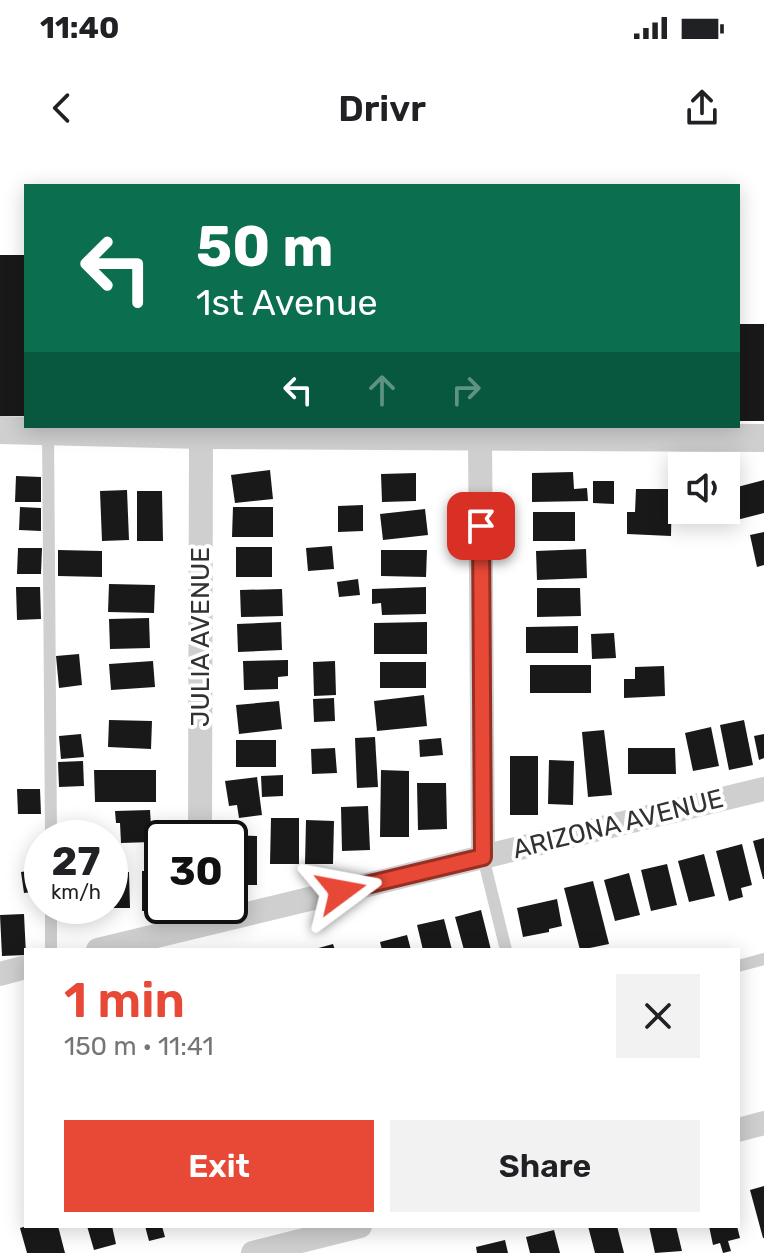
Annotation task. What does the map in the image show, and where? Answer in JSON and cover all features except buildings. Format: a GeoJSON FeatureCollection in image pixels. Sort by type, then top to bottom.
{"type":"FeatureCollection","features":[{"type":"Feature","properties":{"kind":"street"},"geometry":{"type":"LineString","coordinates":[[0,430],[201,435],[764,438]]}},
{"type":"Feature","properties":{"kind":"street","name":"JULIA AVENUE"},"geometry":{"type":"LineString","coordinates":[[200,820],[201,435]]}},
{"type":"Feature","properties":{"kind":"street"},"geometry":{"type":"LineString","coordinates":[[480,436],[483,857]]}},
{"type":"Feature","properties":{"kind":"street","name":"ARIZONA AVENUE"},"geometry":{"type":"LineString","coordinates":[[248,906],[483,857],[764,789]]}},
{"type":"Feature","properties":{"kind":"street","name":"ARIZONA AVENUE"},"geometry":{"type":"LineString","coordinates":[[104,948],[175,924]]}},
{"type":"Feature","properties":{"kind":"street"},"geometry":{"type":"LineString","coordinates":[[0,974],[24,968]]}},
{"type":"Feature","properties":{"kind":"street"},"geometry":{"type":"LineString","coordinates":[[740,1129],[764,1123]]}},
{"type":"Feature","properties":{"kind":"street"},"geometry":{"type":"LineString","coordinates":[[253,1253],[352,1228]]}},
{"type":"Feature","properties":{"kind":"lane"},"geometry":{"type":"LineString","coordinates":[[48,431],[51,820]]}},
{"type":"Feature","properties":{"kind":"lane"},"geometry":{"type":"LineString","coordinates":[[483,857],[506,948]]}},
{"type":"Feature","properties":{"kind":"lane"},"geometry":{"type":"LineString","coordinates":[[51,924],[51,948]]}},
{"type":"Feature","properties":{"kind":"lane"},"geometry":{"type":"LineString","coordinates":[[740,965],[764,959]]}},
{"type":"Feature","properties":{"kind":"route"},"geometry":{"type":"LineString","coordinates":[[341,891],[483,857],[481,526]]}}]}
